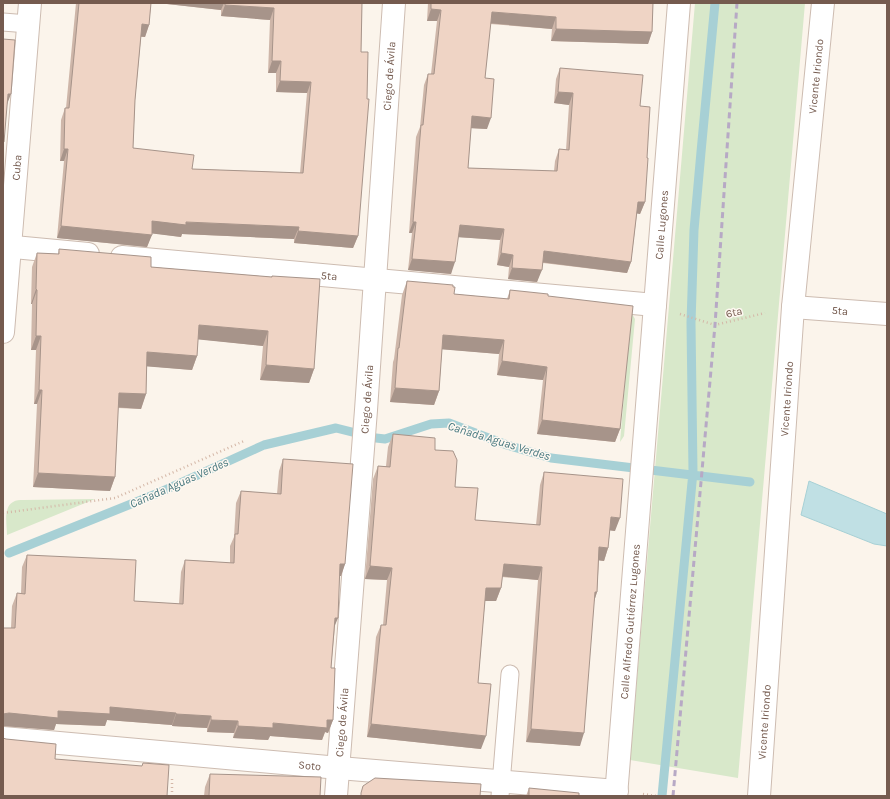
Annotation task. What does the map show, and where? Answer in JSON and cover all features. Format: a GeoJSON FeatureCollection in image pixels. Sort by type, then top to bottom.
{"type":"FeatureCollection","features":[{"type":"Feature","properties":{"kind":"street","name":"Ciego de Ávila"},"geometry":{"type":"LineString","coordinates":[[336,796],[363,452],[394,3]]}},
{"type":"Feature","properties":{"kind":"street","name":"Calle Lugones"},"geometry":{"type":"LineString","coordinates":[[643,447],[679,3]]}},
{"type":"Feature","properties":{"kind":"street","name":"Vicente Iriondo"},"geometry":{"type":"LineString","coordinates":[[760,796],[793,307],[823,3]]}},
{"type":"Feature","properties":{"kind":"street","name":"Cuba"},"geometry":{"type":"LineString","coordinates":[[3,332],[6,246],[29,14]]}},
{"type":"Feature","properties":{"kind":"street","name":"5ta"},"geometry":{"type":"LineString","coordinates":[[6,246],[655,305]]}},
{"type":"Feature","properties":{"kind":"street","name":"5ta"},"geometry":{"type":"LineString","coordinates":[[793,307],[887,314]]}},
{"type":"Feature","properties":{"kind":"street","name":"Calle Alfredo Gutiérrez Lugones"},"geometry":{"type":"LineString","coordinates":[[616,794],[643,447]]}},
{"type":"Feature","properties":{"kind":"street","name":"Soto"},"geometry":{"type":"LineString","coordinates":[[3,738],[339,768],[500,789],[616,794]]}},
{"type":"Feature","properties":{"kind":"lane"},"geometry":{"type":"LineString","coordinates":[[3,22],[29,14]]}},
{"type":"Feature","properties":{"kind":"lane"},"geometry":{"type":"LineString","coordinates":[[500,789],[510,674]]}},
{"type":"Feature","properties":{"kind":"path","name":"6ta"},"geometry":{"type":"LineString","coordinates":[[680,314],[715,325],[793,307]]}},
{"type":"Feature","properties":{"kind":"path"},"geometry":{"type":"LineString","coordinates":[[3,513],[115,498],[244,441]]}},
{"type":"Feature","properties":{"kind":"path"},"geometry":{"type":"LineString","coordinates":[[648,795],[656,796]]}},
{"type":"Feature","properties":{"kind":"green space"},"geometry":{"type":"Polygon","coordinates":[[[695,3],[805,3],[738,778],[630,760],[695,3]]]}},
{"type":"Feature","properties":{"kind":"green space"},"geometry":{"type":"Polygon","coordinates":[[[631,312],[635,319],[624,436],[620,442],[631,312]]]}},
{"type":"Feature","properties":{"kind":"green space"},"geometry":{"type":"Polygon","coordinates":[[[95,499],[7,535],[7,512],[10,504],[14,501],[95,499]]]}},
{"type":"Feature","properties":{"kind":"water"},"geometry":{"type":"Polygon","coordinates":[[[809,481],[887,514],[887,546],[874,544],[801,515],[809,481]]]}},
{"type":"Feature","properties":{"kind":"building"},"geometry":{"type":"Polygon","coordinates":[[[79,3],[151,3],[149,25],[142,24],[135,100],[133,148],[194,155],[192,169],[303,173],[311,82],[280,81],[281,61],[272,61],[274,8],[225,5],[225,3],[362,3],[361,52],[368,52],[367,99],[369,99],[358,236],[298,231],[299,227],[186,222],[186,225],[152,221],[152,235],[61,226],[68,149],[64,149],[65,108],[69,108],[79,3]]]}},
{"type":"Feature","properties":{"kind":"building"},"geometry":{"type":"Polygon","coordinates":[[[431,3],[653,3],[652,32],[556,29],[556,17],[492,12],[485,78],[494,79],[491,118],[472,116],[468,168],[557,171],[559,149],[569,150],[573,93],[558,92],[560,68],[643,75],[640,106],[650,107],[648,158],[645,202],[638,202],[631,262],[544,251],[542,270],[512,268],[513,255],[501,253],[504,229],[460,225],[455,262],[412,259],[416,222],[413,222],[421,125],[423,125],[428,74],[434,74],[441,10],[431,9],[431,3]]]}},
{"type":"Feature","properties":{"kind":"building"},"geometry":{"type":"Polygon","coordinates":[[[3,39],[15,40],[11,94],[8,94],[4,142],[3,142],[3,39]]]}},
{"type":"Feature","properties":{"kind":"building"},"geometry":{"type":"Polygon","coordinates":[[[59,249],[151,257],[151,267],[272,277],[320,279],[314,369],[266,365],[268,331],[199,325],[197,356],[147,352],[146,394],[119,393],[115,477],[38,473],[42,390],[39,390],[41,336],[36,336],[37,253],[59,254],[59,249]]]}},
{"type":"Feature","properties":{"kind":"building"},"geometry":{"type":"Polygon","coordinates":[[[407,281],[453,285],[453,287],[455,287],[454,294],[509,299],[510,290],[633,306],[620,429],[542,420],[547,367],[502,361],[504,340],[443,335],[439,391],[395,388],[398,348],[407,281]]]}},
{"type":"Feature","properties":{"kind":"building"},"geometry":{"type":"Polygon","coordinates":[[[393,434],[435,438],[435,450],[453,451],[457,460],[455,487],[478,488],[475,520],[540,525],[544,472],[623,479],[620,518],[611,517],[608,548],[599,547],[597,592],[595,592],[584,733],[531,729],[542,567],[504,564],[501,588],[486,588],[478,683],[491,684],[486,736],[371,724],[381,625],[386,625],[392,568],[370,566],[378,466],[390,467],[393,434]]]}},
{"type":"Feature","properties":{"kind":"building"},"geometry":{"type":"Polygon","coordinates":[[[283,459],[353,464],[345,564],[340,564],[338,618],[335,618],[331,668],[335,668],[333,720],[327,720],[327,728],[273,723],[273,728],[238,726],[238,721],[211,720],[211,716],[110,707],[110,714],[58,711],[58,718],[9,713],[3,714],[3,628],[15,628],[17,593],[25,594],[27,555],[136,560],[134,601],[183,604],[185,560],[234,563],[235,534],[238,534],[241,491],[281,494],[283,459]]]}},
{"type":"Feature","properties":{"kind":"building"},"geometry":{"type":"Polygon","coordinates":[[[3,738],[56,744],[55,759],[142,766],[143,763],[169,765],[167,796],[3,796],[3,738]]]}},
{"type":"Feature","properties":{"kind":"building"},"geometry":{"type":"Polygon","coordinates":[[[210,774],[321,777],[320,796],[209,796],[210,774]]]}},
{"type":"Feature","properties":{"kind":"building"},"geometry":{"type":"Polygon","coordinates":[[[375,778],[481,784],[480,796],[361,796],[363,786],[375,778]]]}},
{"type":"Feature","properties":{"kind":"building"},"geometry":{"type":"Polygon","coordinates":[[[529,788],[579,793],[579,796],[529,796],[529,788]]]}},
{"type":"Feature","properties":{"kind":"waterway"},"geometry":{"type":"LineString","coordinates":[[662,796],[693,472],[691,323],[694,230],[715,3]]}},
{"type":"Feature","properties":{"kind":"waterway","name":"Cañada Aguas Verdes"},"geometry":{"type":"LineString","coordinates":[[9,553],[156,494],[264,445],[336,428],[385,439],[431,424],[449,423],[507,445],[551,458],[750,482]]}},
{"type":"Feature","properties":{"kind":"railway"},"geometry":{"type":"LineString","coordinates":[[673,796],[715,325],[737,3]]}}]}
